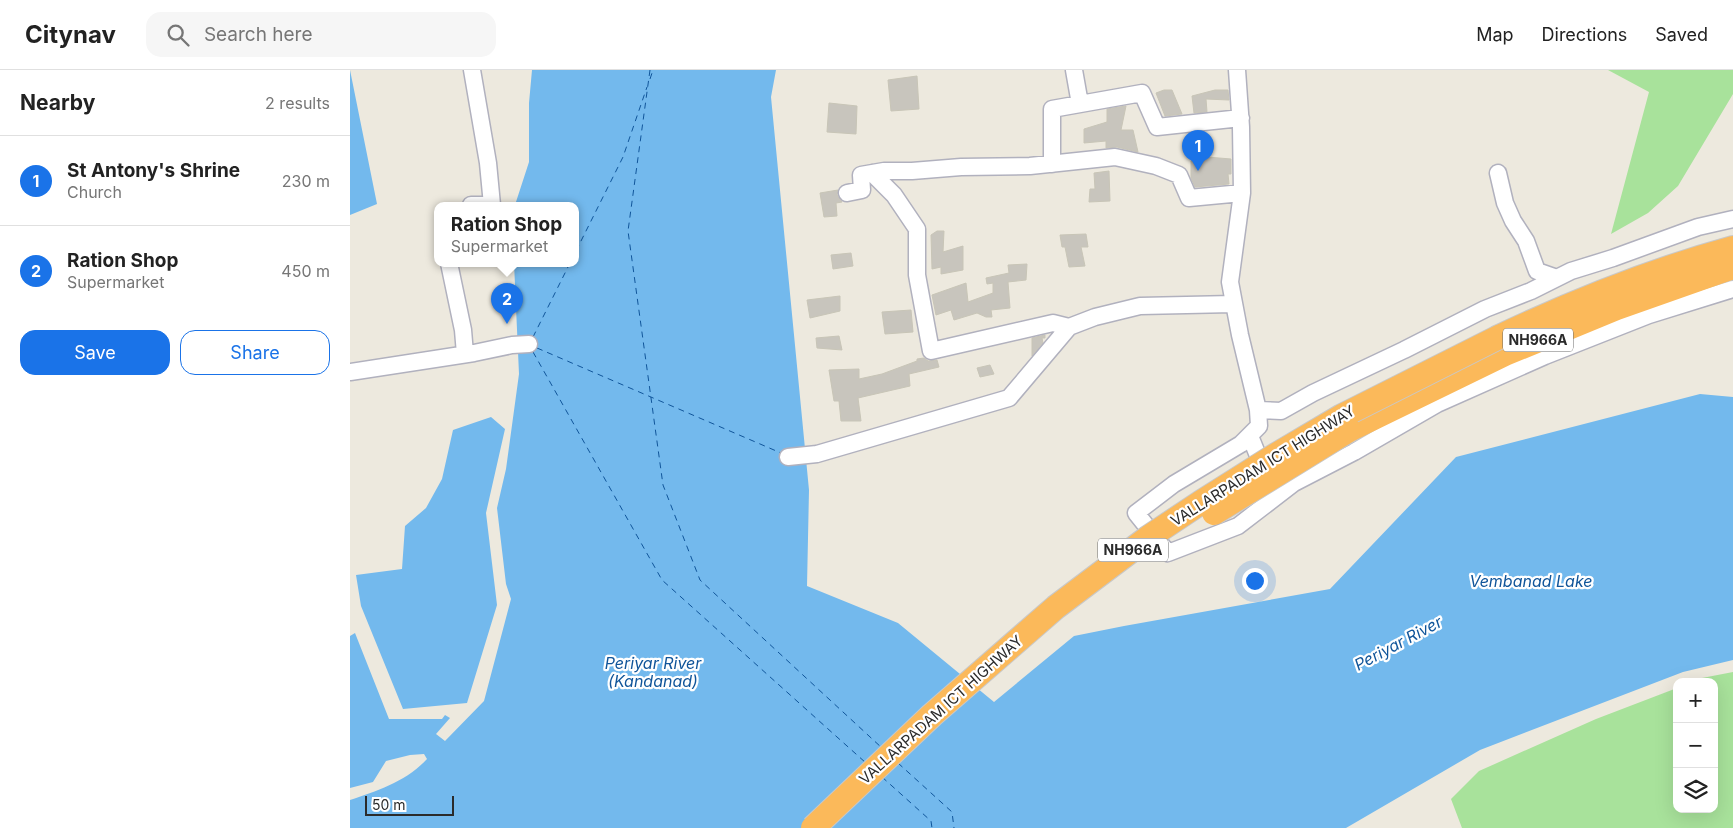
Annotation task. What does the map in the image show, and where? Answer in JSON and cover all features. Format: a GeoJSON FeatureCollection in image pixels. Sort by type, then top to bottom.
{"type":"FeatureCollection","features":[{"type":"Feature","properties":{"kind":"highway","name":"VALLARPADAM ICT HIGHWAY"},"geometry":{"type":"LineString","coordinates":[[813,828],[932,715],[1056,607],[1222,488],[1342,416],[1508,332],[1614,288],[1733,248]]}},
{"type":"Feature","properties":{"kind":"highway","name":"VALLARPADAM ICT HIGHWAY"},"geometry":{"type":"LineString","coordinates":[[835,828],[934,734],[1043,639],[1112,584],[1198,523],[1349,430],[1505,354],[1617,308],[1733,267]]}},
{"type":"Feature","properties":{"kind":"street"},"geometry":{"type":"LineString","coordinates":[[472,70],[488,163],[492,202]]}},
{"type":"Feature","properties":{"kind":"street"},"geometry":{"type":"LineString","coordinates":[[1074,70],[1080,104]]}},
{"type":"Feature","properties":{"kind":"street"},"geometry":{"type":"LineString","coordinates":[[1237,70],[1241,118],[1242,193],[1230,282],[1258,410],[1259,426],[1241,444],[1174,484],[1136,513],[1168,553],[1238,526],[1294,483],[1354,452],[1437,404],[1545,356],[1649,315],[1733,289]]}},
{"type":"Feature","properties":{"kind":"street"},"geometry":{"type":"LineString","coordinates":[[1052,164],[1052,109],[1142,92],[1157,127],[1241,118]]}},
{"type":"Feature","properties":{"kind":"street"},"geometry":{"type":"LineString","coordinates":[[847,193],[862,190],[861,175],[872,173],[961,167],[1030,166],[1115,157],[1156,166],[1179,175],[1189,198],[1242,193]]}},
{"type":"Feature","properties":{"kind":"street"},"geometry":{"type":"LineString","coordinates":[[872,173],[894,195],[917,228],[917,275],[931,351],[1053,323],[1069,326],[1095,317],[1140,306],[1234,304]]}},
{"type":"Feature","properties":{"kind":"street"},"geometry":{"type":"LineString","coordinates":[[1498,173],[1505,203],[1526,242],[1538,271],[1558,278]]}},
{"type":"Feature","properties":{"kind":"street"},"geometry":{"type":"LineString","coordinates":[[1258,410],[1281,411],[1313,393],[1404,350],[1485,308],[1530,291],[1571,271],[1698,227],[1733,219]]}},
{"type":"Feature","properties":{"kind":"street"},"geometry":{"type":"LineString","coordinates":[[450,267],[463,330],[465,354]]}},
{"type":"Feature","properties":{"kind":"street"},"geometry":{"type":"LineString","coordinates":[[788,457],[817,454],[1009,398],[1069,326]]}},
{"type":"Feature","properties":{"kind":"street"},"geometry":{"type":"LineString","coordinates":[[350,372],[512,345],[529,344]]}},
{"type":"Feature","properties":{"kind":"street"},"geometry":{"type":"LineString","coordinates":[[1250,436],[1275,497]]}},
{"type":"Feature","properties":{"kind":"green space"},"geometry":{"type":"Polygon","coordinates":[[[1608,70],[1733,70],[1733,94],[1678,186],[1648,213],[1611,234],[1649,92],[1608,70]]]}},
{"type":"Feature","properties":{"kind":"green space"},"geometry":{"type":"Polygon","coordinates":[[[1733,672],[1733,828],[1462,828],[1451,799],[1479,771],[1596,719],[1673,690],[1673,813],[1718,813],[1718,678],[1702,678],[1733,672]]]}},
{"type":"Feature","properties":{"kind":"water"},"geometry":{"type":"Polygon","coordinates":[[[350,70],[377,204],[350,215],[350,70]]]}},
{"type":"Feature","properties":{"kind":"water"},"geometry":{"type":"Polygon","coordinates":[[[532,70],[776,70],[771,97],[809,490],[807,586],[898,623],[994,702],[1074,636],[1330,589],[1456,457],[1700,394],[1733,397],[1733,660],[1683,672],[1480,750],[1346,828],[350,828],[350,800],[381,789],[401,779],[427,759],[424,754],[410,755],[386,761],[373,782],[350,788],[350,636],[355,633],[389,719],[442,719],[445,715],[450,718],[436,734],[445,741],[484,701],[511,599],[506,584],[497,508],[506,469],[519,374],[514,267],[579,267],[579,202],[516,202],[529,162],[529,103],[532,70]]]}},
{"type":"Feature","properties":{"kind":"water"},"geometry":{"type":"Polygon","coordinates":[[[491,417],[505,429],[486,513],[497,605],[467,703],[403,709],[361,606],[356,575],[402,569],[405,526],[426,508],[442,479],[453,430],[491,417]]]}},
{"type":"Feature","properties":{"kind":"building"},"geometry":{"type":"Polygon","coordinates":[[[917,76],[919,109],[891,111],[888,80],[917,76]]]}},
{"type":"Feature","properties":{"kind":"building"},"geometry":{"type":"Polygon","coordinates":[[[1172,90],[1182,114],[1165,116],[1156,93],[1172,90]]]}},
{"type":"Feature","properties":{"kind":"building"},"geometry":{"type":"Polygon","coordinates":[[[1215,90],[1228,90],[1229,100],[1206,99],[1207,112],[1194,113],[1192,96],[1215,90]]]}},
{"type":"Feature","properties":{"kind":"building"},"geometry":{"type":"Polygon","coordinates":[[[829,103],[857,106],[856,134],[827,132],[829,103]]]}},
{"type":"Feature","properties":{"kind":"building"},"geometry":{"type":"Polygon","coordinates":[[[1126,106],[1121,130],[1133,130],[1138,152],[1117,147],[1106,148],[1106,141],[1084,143],[1084,129],[1107,122],[1107,109],[1126,106]]]}},
{"type":"Feature","properties":{"kind":"building"},"geometry":{"type":"Polygon","coordinates":[[[1207,149],[1207,157],[1231,159],[1231,174],[1228,174],[1229,184],[1195,187],[1191,178],[1191,161],[1196,160],[1195,152],[1207,149]]]}},
{"type":"Feature","properties":{"kind":"building"},"geometry":{"type":"Polygon","coordinates":[[[1109,171],[1110,201],[1089,202],[1090,189],[1095,189],[1094,173],[1109,171]]]}},
{"type":"Feature","properties":{"kind":"building"},"geometry":{"type":"Polygon","coordinates":[[[838,190],[837,195],[842,202],[836,203],[837,216],[824,217],[820,193],[838,190]]]}},
{"type":"Feature","properties":{"kind":"building"},"geometry":{"type":"Polygon","coordinates":[[[937,231],[944,231],[943,252],[963,246],[963,270],[941,274],[941,267],[932,269],[931,235],[937,231]]]}},
{"type":"Feature","properties":{"kind":"building"},"geometry":{"type":"Polygon","coordinates":[[[1086,234],[1088,247],[1081,247],[1085,266],[1069,267],[1065,247],[1062,247],[1060,235],[1086,234]]]}},
{"type":"Feature","properties":{"kind":"building"},"geometry":{"type":"Polygon","coordinates":[[[851,253],[853,266],[833,269],[831,255],[851,253]]]}},
{"type":"Feature","properties":{"kind":"building"},"geometry":{"type":"Polygon","coordinates":[[[1027,264],[1026,280],[1008,282],[1010,308],[991,310],[992,317],[986,317],[977,313],[954,320],[951,310],[936,315],[932,295],[966,283],[968,302],[993,293],[993,283],[987,284],[986,278],[1009,273],[1008,265],[1027,264]]]}},
{"type":"Feature","properties":{"kind":"building"},"geometry":{"type":"Polygon","coordinates":[[[840,296],[840,311],[810,318],[807,300],[840,296]]]}},
{"type":"Feature","properties":{"kind":"building"},"geometry":{"type":"Polygon","coordinates":[[[911,310],[913,332],[885,334],[882,312],[911,310]]]}},
{"type":"Feature","properties":{"kind":"building"},"geometry":{"type":"Polygon","coordinates":[[[1045,335],[1045,338],[1042,338],[1043,343],[1032,356],[1032,338],[1045,335]]]}},
{"type":"Feature","properties":{"kind":"building"},"geometry":{"type":"Polygon","coordinates":[[[839,336],[842,350],[817,348],[816,338],[839,336]]]}},
{"type":"Feature","properties":{"kind":"building"},"geometry":{"type":"Polygon","coordinates":[[[924,358],[928,361],[937,360],[939,367],[909,374],[910,386],[858,398],[861,421],[841,421],[839,401],[834,401],[829,370],[859,369],[859,379],[882,374],[917,361],[917,359],[924,358]]]}},
{"type":"Feature","properties":{"kind":"building"},"geometry":{"type":"Polygon","coordinates":[[[990,365],[994,374],[980,377],[977,368],[990,365]]]}},
{"type":"Feature","properties":{"kind":"ferry route"},"geometry":{"type":"LineString","coordinates":[[650,70],[628,231],[663,485],[700,580],[882,748]]}},
{"type":"Feature","properties":{"kind":"ferry route"},"geometry":{"type":"LineString","coordinates":[[650,79],[653,70]]}},
{"type":"Feature","properties":{"kind":"ferry route"},"geometry":{"type":"LineString","coordinates":[[579,245],[623,157],[647,87]]}},
{"type":"Feature","properties":{"kind":"ferry route"},"geometry":{"type":"LineString","coordinates":[[533,337],[568,267]]}},
{"type":"Feature","properties":{"kind":"ferry route"},"geometry":{"type":"LineString","coordinates":[[537,348],[781,453]]}},
{"type":"Feature","properties":{"kind":"ferry route"},"geometry":{"type":"LineString","coordinates":[[533,352],[662,580],[866,763]]}},
{"type":"Feature","properties":{"kind":"ferry route"},"geometry":{"type":"LineString","coordinates":[[898,763],[952,812],[954,828]]}},
{"type":"Feature","properties":{"kind":"ferry route"},"geometry":{"type":"LineString","coordinates":[[882,777],[931,821],[932,828]]}},
{"type":"Feature","properties":{"kind":"place","name":"St Antony's Shrine"},"geometry":{"type":"Point","coordinates":[1198,171]}},
{"type":"Feature","properties":{"kind":"place","name":"Ration Shop"},"geometry":{"type":"Point","coordinates":[507,324]}},
{"type":"Feature","properties":{"kind":"water label","name":"Vembanad Lake"},"geometry":{"type":"Point","coordinates":[1531,581]}},
{"type":"Feature","properties":{"kind":"water label","name":"Periyar River"},"geometry":{"type":"Point","coordinates":[1398,643]}},
{"type":"Feature","properties":{"kind":"water label","name":"Periyar River (Kandanad)"},"geometry":{"type":"Point","coordinates":[653,672]}}]}
